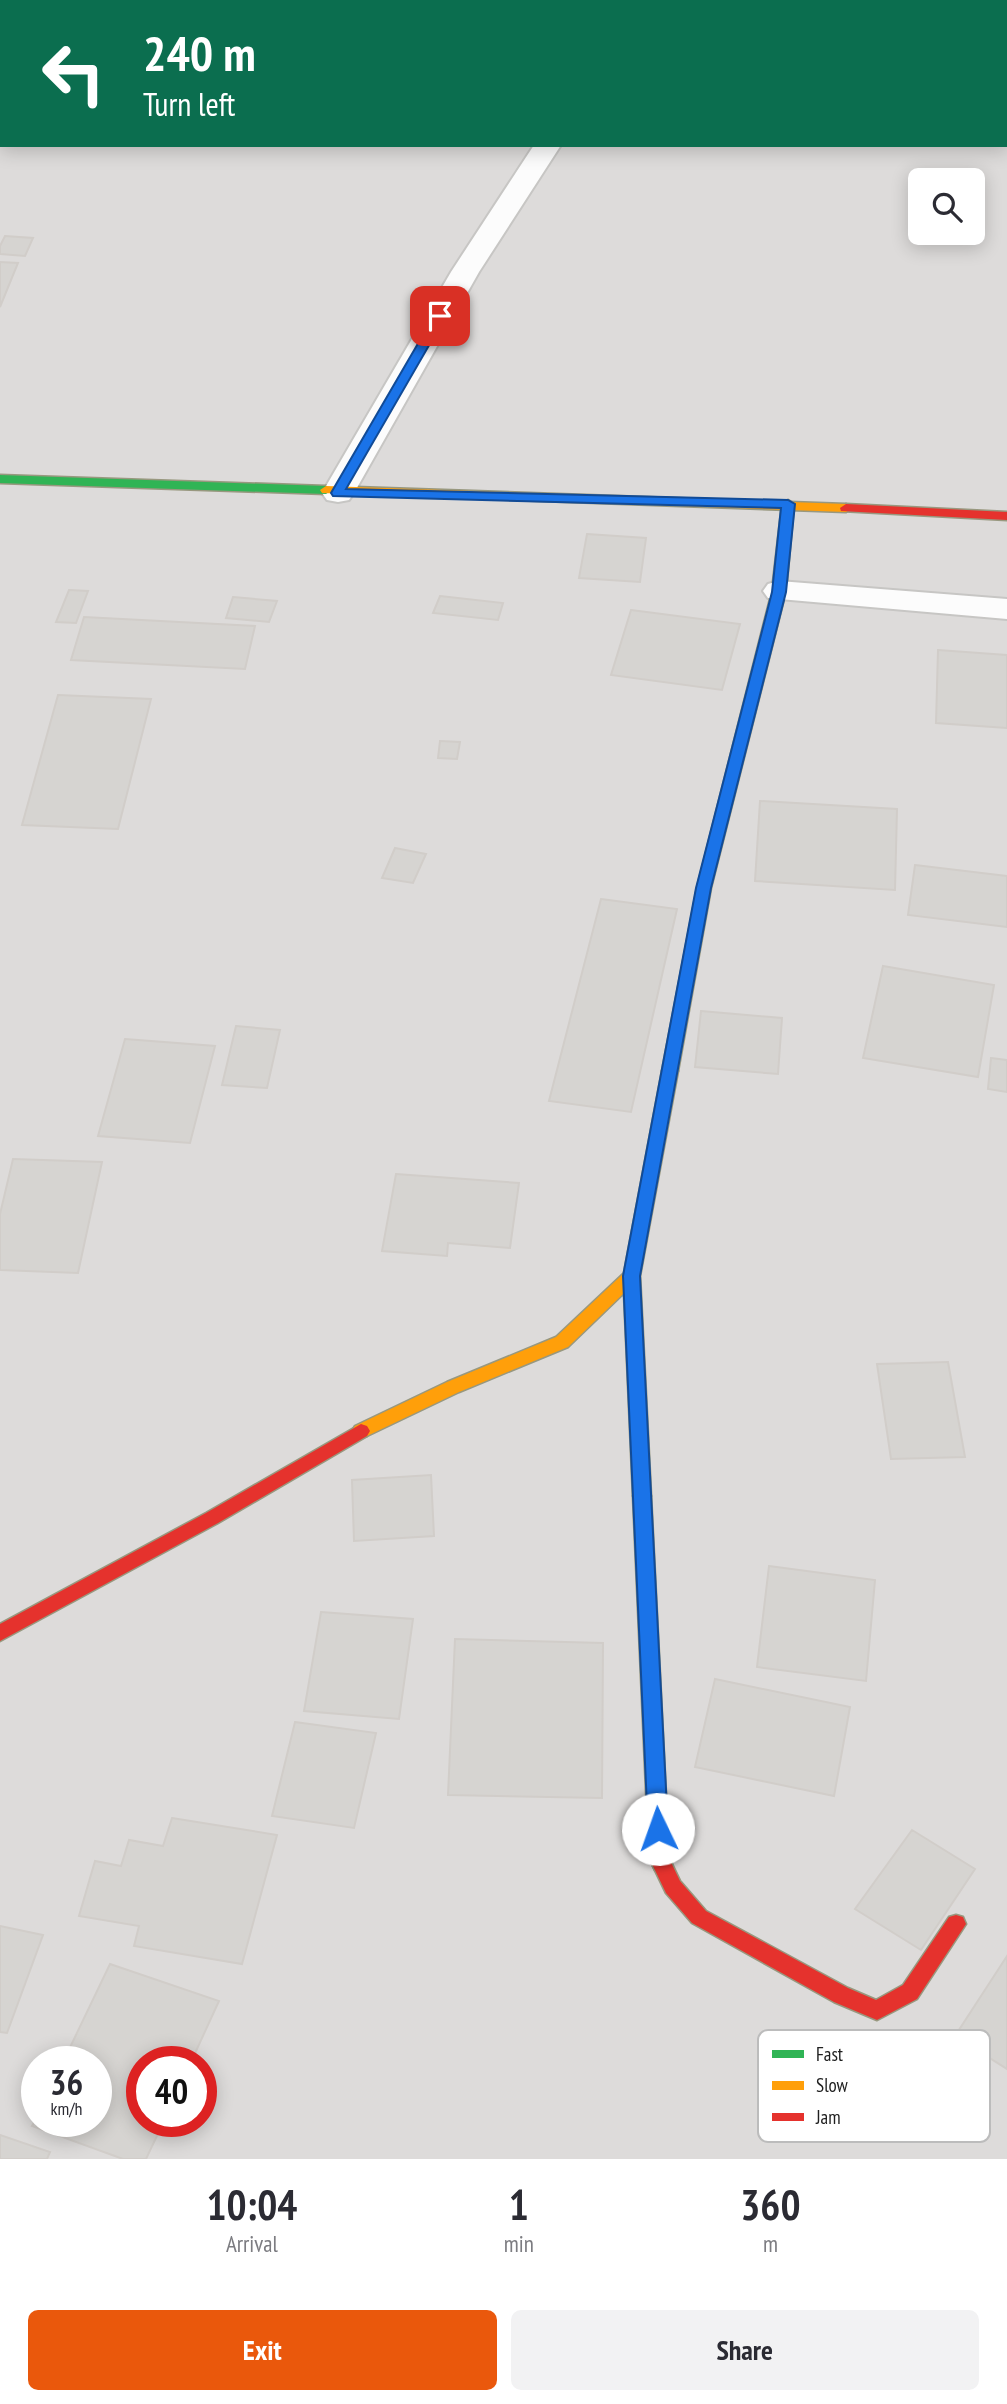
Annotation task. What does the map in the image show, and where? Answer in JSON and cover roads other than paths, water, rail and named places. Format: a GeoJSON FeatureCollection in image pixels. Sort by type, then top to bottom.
{"type":"FeatureCollection","features":[{"type":"Feature","properties":{"kind":"street"},"geometry":{"type":"LineString","coordinates":[[338,493],[465,272],[547,147]]}},
{"type":"Feature","properties":{"kind":"street"},"geometry":{"type":"LineString","coordinates":[[0,479],[338,493],[788,504],[1007,516]]}},
{"type":"Feature","properties":{"kind":"street"},"geometry":{"type":"LineString","coordinates":[[788,504],[779,592],[704,888],[632,1276],[659,1857],[673,1887],[699,1917],[841,1995],[877,2010],[910,1992],[956,1924]]}},
{"type":"Feature","properties":{"kind":"street"},"geometry":{"type":"LineString","coordinates":[[779,592],[1007,609]]}},
{"type":"Feature","properties":{"kind":"street"},"geometry":{"type":"LineString","coordinates":[[0,1633],[212,1518],[340,1441],[453,1387],[562,1342],[632,1276]]}}]}
